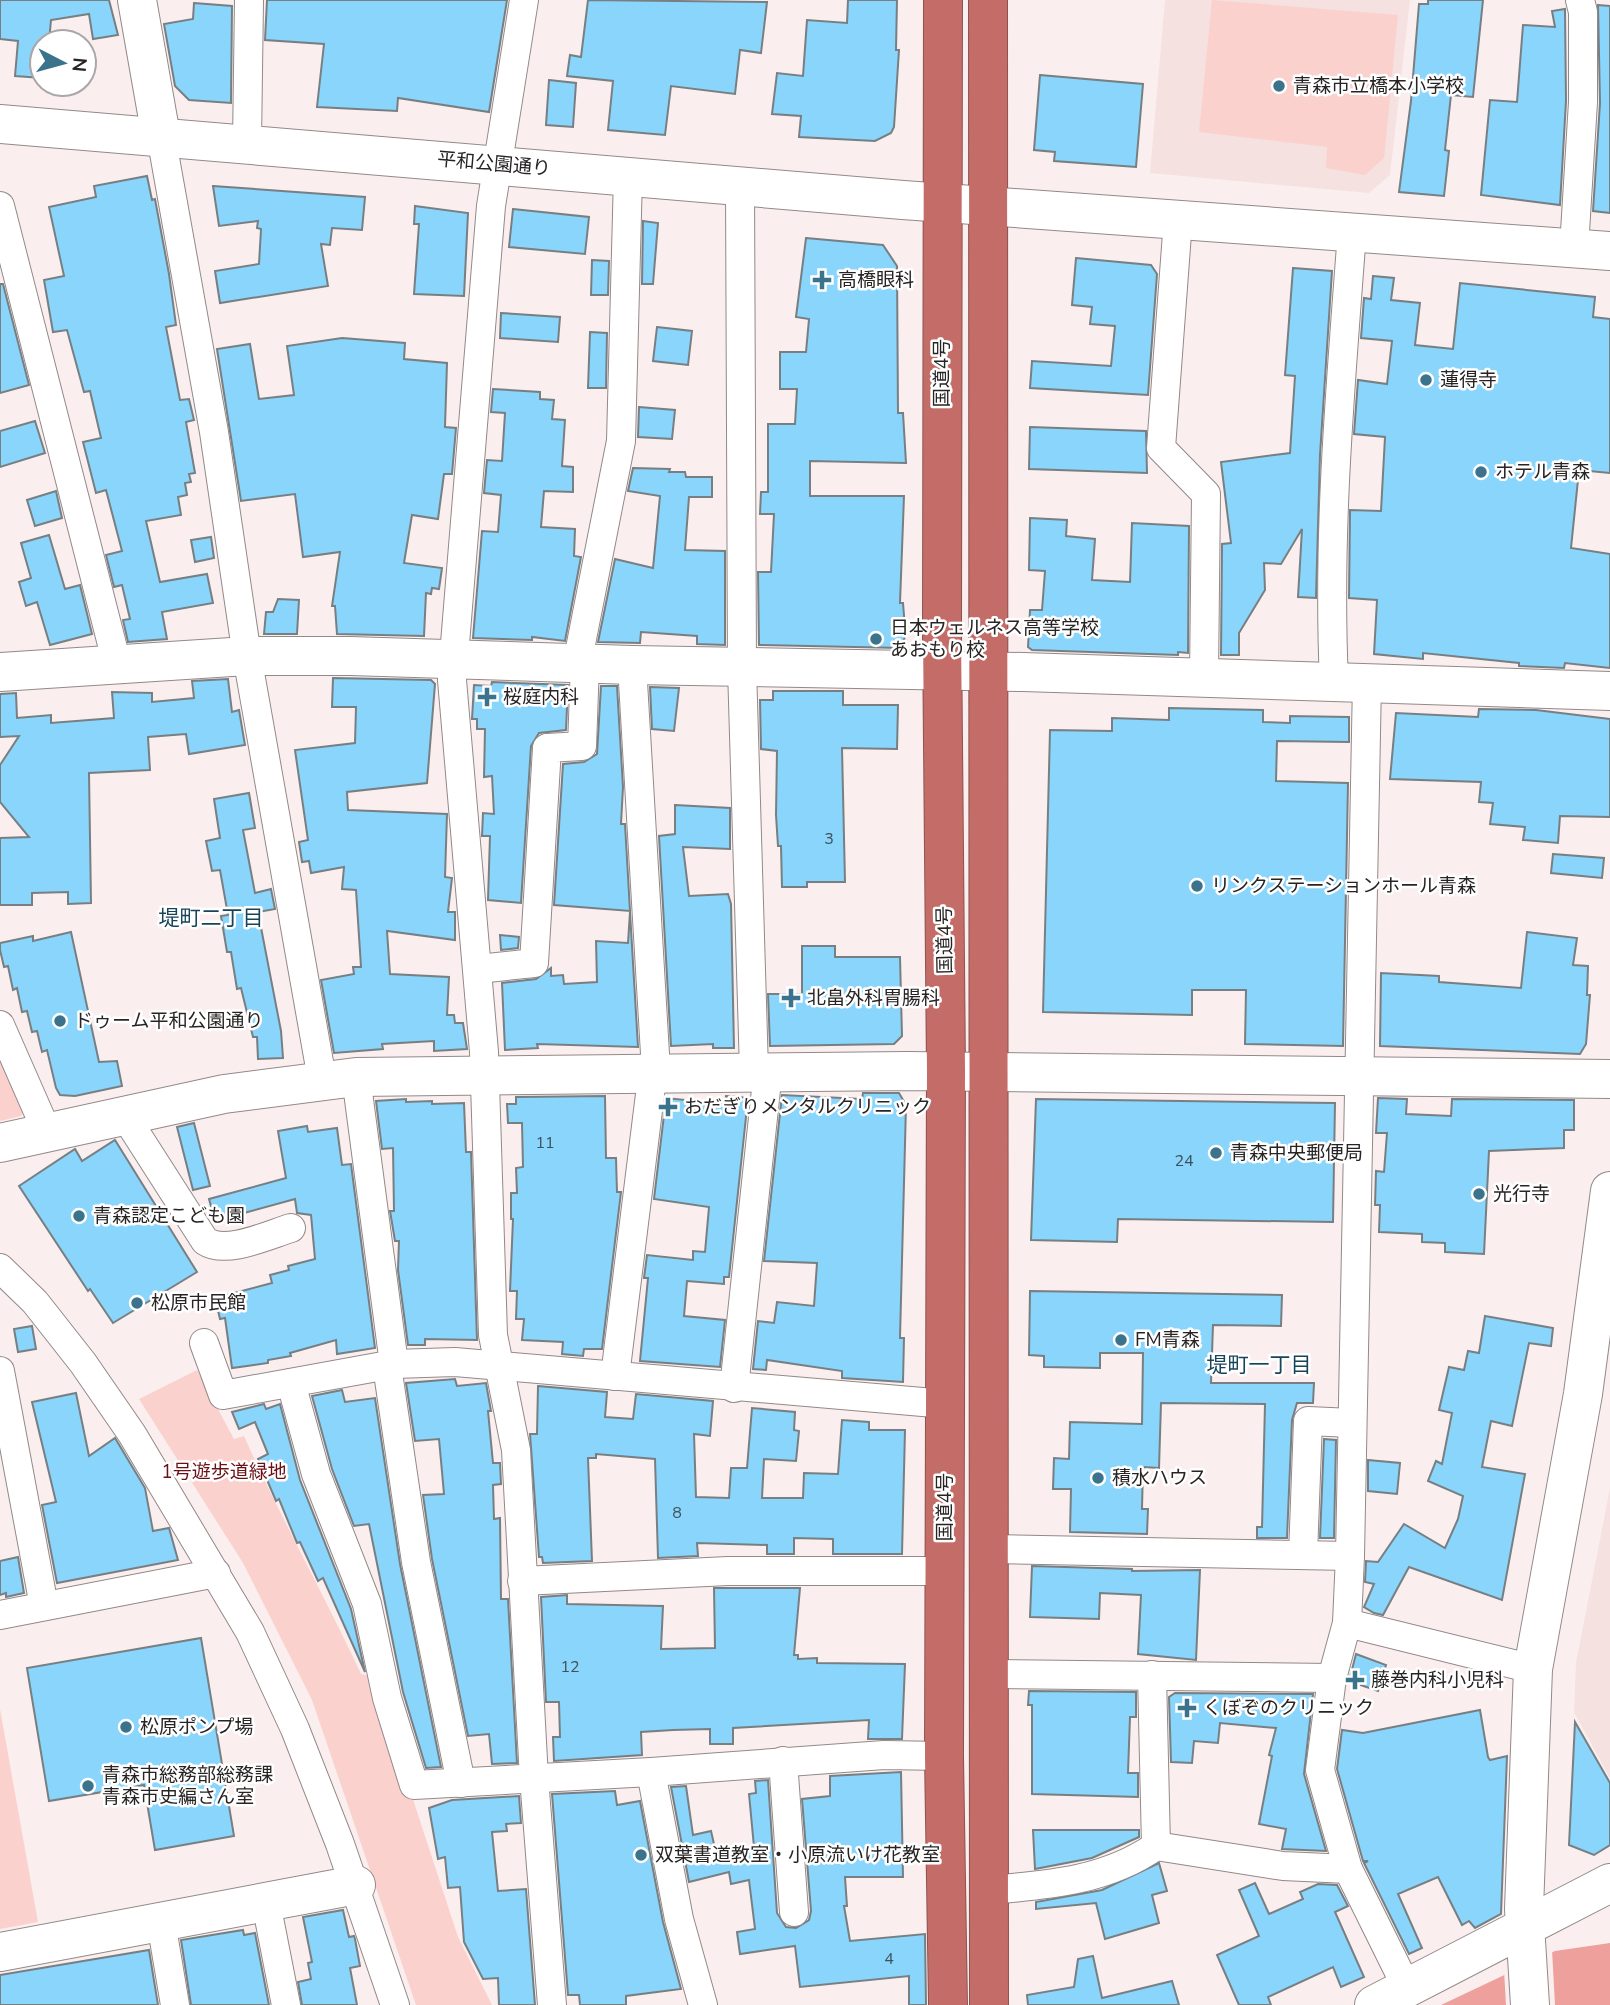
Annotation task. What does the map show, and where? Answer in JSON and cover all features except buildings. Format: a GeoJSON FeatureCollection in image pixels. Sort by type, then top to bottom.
{"type":"FeatureCollection","features":[{"type":"Feature","properties":{"kind":"highway","name":"国道4号"},"geometry":{"type":"LineString","coordinates":[[943,0],[942,671],[946,1071],[944,1756],[948,2005]]}},
{"type":"Feature","properties":{"kind":"highway"},"geometry":{"type":"LineString","coordinates":[[988,0],[989,2005]]}},
{"type":"Feature","properties":{"kind":"street"},"geometry":{"type":"LineString","coordinates":[[137,0],[214,432],[247,656],[339,1078],[390,1365],[409,1523],[461,1783]]}},
{"type":"Feature","properties":{"kind":"street"},"geometry":{"type":"LineString","coordinates":[[247,143],[249,0]]}},
{"type":"Feature","properties":{"kind":"street"},"geometry":{"type":"LineString","coordinates":[[524,0],[496,164],[452,660],[458,775],[478,969],[485,1074],[489,1288],[497,1365],[512,1422],[516,1450],[534,1778],[552,2005]]}},
{"type":"Feature","properties":{"kind":"street"},"geometry":{"type":"LineString","coordinates":[[1580,0],[1583,12],[1583,102],[1592,249]]}},
{"type":"Feature","properties":{"kind":"street","name":"平和公園通り"},"geometry":{"type":"LineString","coordinates":[[0,124],[943,203],[1592,249]]}},
{"type":"Feature","properties":{"kind":"street"},"geometry":{"type":"LineString","coordinates":[[478,969],[534,963],[547,748],[582,746],[581,664],[621,441],[628,176]]}},
{"type":"Feature","properties":{"kind":"street"},"geometry":{"type":"LineString","coordinates":[[734,1388],[761,1071],[742,668],[740,186]]}},
{"type":"Feature","properties":{"kind":"street"},"geometry":{"type":"LineString","coordinates":[[0,206],[117,664]]}},
{"type":"Feature","properties":{"kind":"street"},"geometry":{"type":"LineString","coordinates":[[1178,220],[1161,448],[1206,494],[1204,677]]}},
{"type":"Feature","properties":{"kind":"street"},"geometry":{"type":"LineString","coordinates":[[1352,232],[1332,505],[1330,604],[1351,681],[1361,1074],[1347,1623],[1332,1678],[1320,1770],[1348,1869],[1390,1996],[1526,1943],[1610,1883]]}},
{"type":"Feature","properties":{"kind":"street"},"geometry":{"type":"LineString","coordinates":[[0,672],[247,656],[1204,677],[1610,691]]}},
{"type":"Feature","properties":{"kind":"street"},"geometry":{"type":"LineString","coordinates":[[615,1376],[654,1054],[632,666]]}},
{"type":"Feature","properties":{"kind":"street"},"geometry":{"type":"LineString","coordinates":[[0,1025],[47,1132]]}},
{"type":"Feature","properties":{"kind":"street"},"geometry":{"type":"LineString","coordinates":[[0,1143],[224,1094],[339,1078],[652,1072],[989,1071],[1610,1079]]}},
{"type":"Feature","properties":{"kind":"street"},"geometry":{"type":"LineString","coordinates":[[125,1116],[205,1241],[223,1247],[291,1228]]}},
{"type":"Feature","properties":{"kind":"street"},"geometry":{"type":"LineString","coordinates":[[1530,2005],[1526,1943],[1533,1669],[1583,1394],[1610,1191]]}},
{"type":"Feature","properties":{"kind":"street"},"geometry":{"type":"LineString","coordinates":[[0,1268],[35,1302],[83,1363],[132,1434],[216,1573],[273,1678],[356,1885],[395,2005]]}},
{"type":"Feature","properties":{"kind":"street"},"geometry":{"type":"LineString","coordinates":[[204,1343],[223,1395],[390,1365],[455,1362],[734,1388],[946,1404]]}},
{"type":"Feature","properties":{"kind":"street"},"geometry":{"type":"LineString","coordinates":[[0,1371],[9,1474],[44,1606]]}},
{"type":"Feature","properties":{"kind":"street"},"geometry":{"type":"LineString","coordinates":[[292,1383],[317,1474],[367,1604],[387,1698],[414,1785],[651,1772],[884,1755],[944,1756]]}},
{"type":"Feature","properties":{"kind":"street"},"geometry":{"type":"LineString","coordinates":[[1303,1555],[1308,1421],[1352,1423]]}},
{"type":"Feature","properties":{"kind":"street"},"geometry":{"type":"LineString","coordinates":[[990,1549],[1350,1556]]}},
{"type":"Feature","properties":{"kind":"street"},"geometry":{"type":"LineString","coordinates":[[522,1581],[728,1571],[945,1570]]}},
{"type":"Feature","properties":{"kind":"street"},"geometry":{"type":"LineString","coordinates":[[0,1615],[216,1573]]}},
{"type":"Feature","properties":{"kind":"street"},"geometry":{"type":"LineString","coordinates":[[1347,1623],[1533,1669]]}},
{"type":"Feature","properties":{"kind":"street"},"geometry":{"type":"LineString","coordinates":[[990,1674],[1332,1678]]}},
{"type":"Feature","properties":{"kind":"street"},"geometry":{"type":"LineString","coordinates":[[1152,1675],[1156,1846]]}},
{"type":"Feature","properties":{"kind":"street"},"geometry":{"type":"LineString","coordinates":[[783,1761],[794,1912]]}},
{"type":"Feature","properties":{"kind":"street"},"geometry":{"type":"LineString","coordinates":[[651,1772],[679,1919],[703,2005]]}},
{"type":"Feature","properties":{"kind":"street"},"geometry":{"type":"LineString","coordinates":[[990,1890],[1085,1879],[1135,1859],[1156,1846],[1283,1866],[1348,1869]]}},
{"type":"Feature","properties":{"kind":"street"},"geometry":{"type":"LineString","coordinates":[[0,1952],[356,1885]]}},
{"type":"Feature","properties":{"kind":"street"},"geometry":{"type":"LineString","coordinates":[[266,1903],[286,2005]]}},
{"type":"Feature","properties":{"kind":"street"},"geometry":{"type":"LineString","coordinates":[[160,1922],[175,2005]]}},
{"type":"Feature","properties":{"kind":"shaded area","name":"青森市立橋本小学校"},"geometry":{"type":"Polygon","coordinates":[[[1165,0],[1410,0],[1390,175],[1369,193],[1150,173],[1165,0]]]}},
{"type":"Feature","properties":{"kind":"shaded area"},"geometry":{"type":"Polygon","coordinates":[[[1610,1488],[1610,1778],[1574,1712],[1576,1663],[1610,1488]]]}},
{"type":"Feature","properties":{"kind":"shaded area"},"geometry":{"type":"Polygon","coordinates":[[[1610,1943],[1610,2005],[1441,2005],[1555,1951],[1610,1943]]]}},
{"type":"Feature","properties":{"kind":"green space"},"geometry":{"type":"Polygon","coordinates":[[[1212,0],[1398,15],[1384,158],[1365,175],[1326,168],[1327,147],[1199,132],[1212,0]]]}},
{"type":"Feature","properties":{"kind":"green space"},"geometry":{"type":"Polygon","coordinates":[[[0,1050],[27,1103],[21,1116],[0,1121],[0,1050]]]}},
{"type":"Feature","properties":{"kind":"green space","name":"1号遊歩道緑地"},"geometry":{"type":"Polygon","coordinates":[[[197,1370],[234,1439],[244,1436],[361,1674],[373,1677],[458,1937],[492,2005],[416,2005],[312,1700],[243,1563],[139,1399],[197,1370]]]}},
{"type":"Feature","properties":{"kind":"green space"},"geometry":{"type":"Polygon","coordinates":[[[0,1709],[38,1922],[0,1929],[0,1709]]]}},
{"type":"Feature","properties":{"kind":"pier"},"geometry":{"type":"Polygon","coordinates":[[[1552,1950],[1555,2005],[1506,2005],[1504,1970],[1552,1950]]]}},
{"type":"Feature","properties":{"kind":"place","name":"青森市立橋本小学校"},"geometry":{"type":"Point","coordinates":[1279,86]}},
{"type":"Feature","properties":{"kind":"place","name":"高橋眼科"},"geometry":{"type":"Point","coordinates":[822,280]}},
{"type":"Feature","properties":{"kind":"place","name":"蓮得寺"},"geometry":{"type":"Point","coordinates":[1426,380]}},
{"type":"Feature","properties":{"kind":"place","name":"ホテル青森"},"geometry":{"type":"Point","coordinates":[1481,472]}},
{"type":"Feature","properties":{"kind":"place","name":"日本ウェルネス高等学校 あおもり校"},"geometry":{"type":"Point","coordinates":[876,639]}},
{"type":"Feature","properties":{"kind":"place","name":"桜庭内科"},"geometry":{"type":"Point","coordinates":[487,697]}},
{"type":"Feature","properties":{"kind":"place","name":"リンクステーションホール青森"},"geometry":{"type":"Point","coordinates":[1197,886]}},
{"type":"Feature","properties":{"kind":"place","name":"北畠外科胃腸科"},"geometry":{"type":"Point","coordinates":[791,998]}},
{"type":"Feature","properties":{"kind":"place","name":"ドゥーム平和公園通り"},"geometry":{"type":"Point","coordinates":[60,1021]}},
{"type":"Feature","properties":{"kind":"place","name":"おだぎりメンタルクリニック"},"geometry":{"type":"Point","coordinates":[668,1107]}},
{"type":"Feature","properties":{"kind":"place","name":"青森中央郵便局"},"geometry":{"type":"Point","coordinates":[1216,1153]}},
{"type":"Feature","properties":{"kind":"place","name":"光行寺"},"geometry":{"type":"Point","coordinates":[1479,1194]}},
{"type":"Feature","properties":{"kind":"place","name":"青森認定こども園"},"geometry":{"type":"Point","coordinates":[79,1216]}},
{"type":"Feature","properties":{"kind":"place","name":"松原市民館"},"geometry":{"type":"Point","coordinates":[137,1303]}},
{"type":"Feature","properties":{"kind":"place","name":"FM青森"},"geometry":{"type":"Point","coordinates":[1121,1340]}},
{"type":"Feature","properties":{"kind":"place","name":"積水ハウス"},"geometry":{"type":"Point","coordinates":[1098,1478]}},
{"type":"Feature","properties":{"kind":"place","name":"藤巻内科小児科"},"geometry":{"type":"Point","coordinates":[1355,1680]}},
{"type":"Feature","properties":{"kind":"place","name":"くぼぞのクリニック"},"geometry":{"type":"Point","coordinates":[1187,1708]}},
{"type":"Feature","properties":{"kind":"place","name":"松原ポンプ場"},"geometry":{"type":"Point","coordinates":[126,1727]}},
{"type":"Feature","properties":{"kind":"place","name":"青森市総務部総務課 青森市史編さん室"},"geometry":{"type":"Point","coordinates":[88,1786]}},
{"type":"Feature","properties":{"kind":"place","name":"双葉書道教室・小原流いけ花教室"},"geometry":{"type":"Point","coordinates":[641,1855]}},
{"type":"Feature","properties":{"kind":"district","name":"堤町二丁目"},"geometry":{"type":"Point","coordinates":[211,918]}},
{"type":"Feature","properties":{"kind":"district","name":"堤町一丁目"},"geometry":{"type":"Point","coordinates":[1259,1365]}}]}
